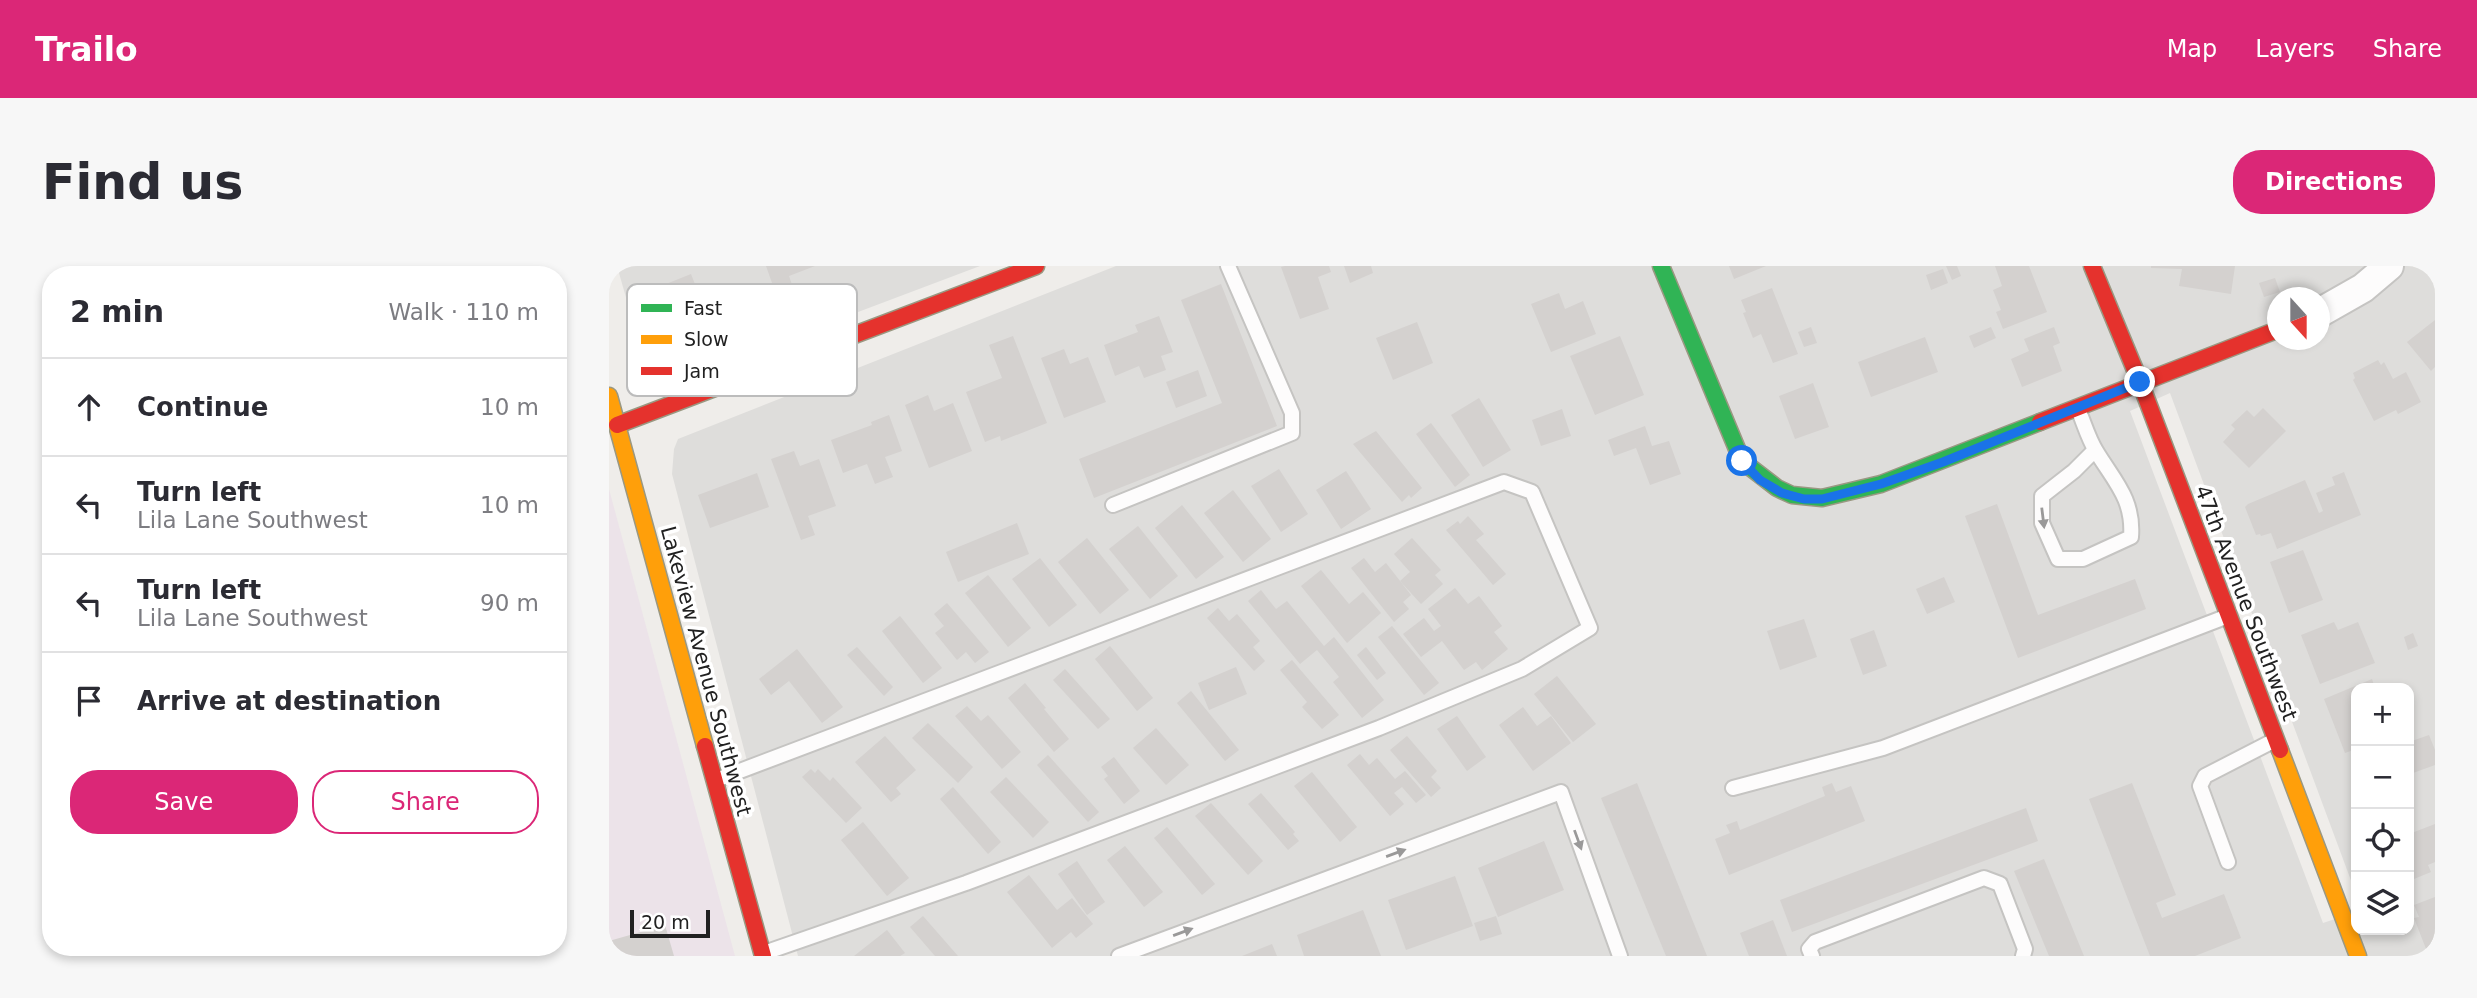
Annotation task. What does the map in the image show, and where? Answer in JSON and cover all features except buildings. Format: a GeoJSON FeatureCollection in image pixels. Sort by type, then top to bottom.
{"type":"FeatureCollection","features":[{"type":"Feature","properties":{"kind":"street"},"geometry":{"type":"LineString","coordinates":[[857,334],[1036,266]]}},
{"type":"Feature","properties":{"kind":"street"},"geometry":{"type":"LineString","coordinates":[[1661,266],[1742,461],[1760,480],[1782,493],[1804,499],[1822,499],[1881,484],[2267,334]]}},
{"type":"Feature","properties":{"kind":"street","name":"47th Avenue Southwest"},"geometry":{"type":"LineString","coordinates":[[2092,266],[2140,382],[2358,956]]}},
{"type":"Feature","properties":{"kind":"street"},"geometry":{"type":"LineString","coordinates":[[2330,307],[2363,288],[2389,266]]}},
{"type":"Feature","properties":{"kind":"street","name":"Lakeview Avenue Southwest"},"geometry":{"type":"LineString","coordinates":[[609,396],[760,955]]}},
{"type":"Feature","properties":{"kind":"street"},"geometry":{"type":"LineString","coordinates":[[617,425],[693,396]]}},
{"type":"Feature","properties":{"kind":"lane"},"geometry":{"type":"LineString","coordinates":[[1113,505],[1292,433],[1291,413],[1228,266]]}},
{"type":"Feature","properties":{"kind":"lane"},"geometry":{"type":"LineString","coordinates":[[2077,408],[2095,450],[2120,484],[2133,519],[2131,537],[2083,559],[2059,559],[2042,523],[2042,496],[2095,450]]}},
{"type":"Feature","properties":{"kind":"lane"},"geometry":{"type":"LineString","coordinates":[[715,781],[1504,482],[1532,492],[1590,628],[1522,669],[1379,728],[966,883],[760,955]]}},
{"type":"Feature","properties":{"kind":"lane"},"geometry":{"type":"LineString","coordinates":[[1733,788],[1883,748],[2229,615]]}},
{"type":"Feature","properties":{"kind":"lane"},"geometry":{"type":"LineString","coordinates":[[2228,862],[2200,786],[2205,776],[2276,740]]}},
{"type":"Feature","properties":{"kind":"lane"},"geometry":{"type":"LineString","coordinates":[[1119,956],[1561,792],[1620,956]]}},
{"type":"Feature","properties":{"kind":"lane"},"geometry":{"type":"LineString","coordinates":[[1812,956],[1809,949],[1815,942],[1984,878],[2000,884],[2025,949],[2023,956]]}},
{"type":"Feature","properties":{"kind":"shaded area"},"geometry":{"type":"Polygon","coordinates":[[[617,266],[980,266],[857,312],[857,284],[627,284],[627,301],[617,266]]]}},
{"type":"Feature","properties":{"kind":"shaded area"},"geometry":{"type":"Polygon","coordinates":[[[1116,266],[2435,266],[2435,956],[798,956],[672,474],[674,449],[678,439],[787,396],[857,396],[857,368],[1116,266]],[[2170,393],[2130,411],[2323,923],[2351,914],[2351,935],[2414,935],[2414,683],[2351,683],[2351,881],[2170,393]]]}},
{"type":"Feature","properties":{"kind":"shaded area"},"geometry":{"type":"Polygon","coordinates":[[[609,489],[735,956],[609,956],[609,489]]]}},
{"type":"Feature","properties":{"kind":"traffic: fast"},"geometry":{"type":"LineString","coordinates":[[1661,266],[1742,461],[1777,488],[1792,495],[1822,498],[1881,484],[2040,422]]}},
{"type":"Feature","properties":{"kind":"traffic: slow"},"geometry":{"type":"LineString","coordinates":[[609,396],[705,746]]}},
{"type":"Feature","properties":{"kind":"traffic: slow"},"geometry":{"type":"LineString","coordinates":[[2280,750],[2358,956]]}},
{"type":"Feature","properties":{"kind":"traffic: jam"},"geometry":{"type":"LineString","coordinates":[[857,334],[1036,266]]}},
{"type":"Feature","properties":{"kind":"traffic: jam"},"geometry":{"type":"LineString","coordinates":[[2092,266],[2140,382],[2280,750]]}},
{"type":"Feature","properties":{"kind":"traffic: jam"},"geometry":{"type":"LineString","coordinates":[[2040,422],[2267,334]]}},
{"type":"Feature","properties":{"kind":"traffic: jam"},"geometry":{"type":"LineString","coordinates":[[617,425],[693,396]]}},
{"type":"Feature","properties":{"kind":"traffic: jam"},"geometry":{"type":"LineString","coordinates":[[705,746],[763,956]]}},
{"type":"Feature","properties":{"kind":"route"},"geometry":{"type":"LineString","coordinates":[[1742,461],[1760,480],[1782,493],[1804,499],[1822,499],[1881,484],[1943,462],[2140,382]]}}]}
